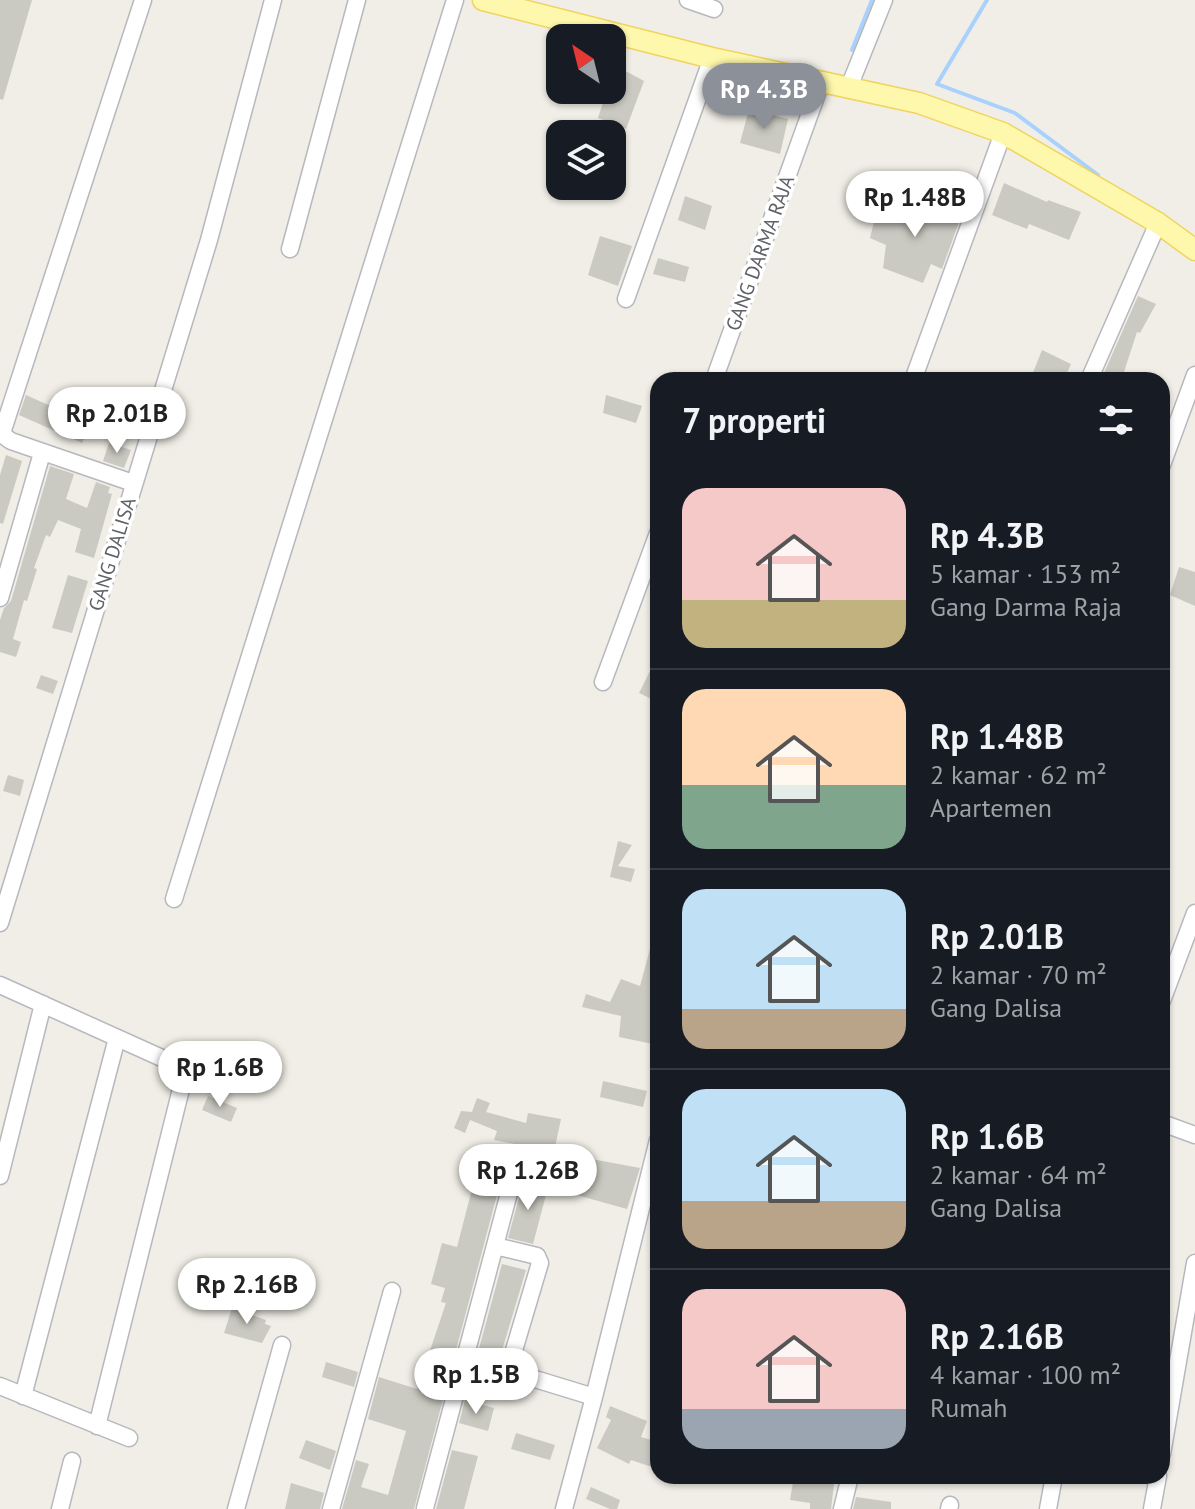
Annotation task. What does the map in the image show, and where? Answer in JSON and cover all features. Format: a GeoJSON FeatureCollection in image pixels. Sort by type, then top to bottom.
{"type":"FeatureCollection","features":[{"type":"Feature","properties":{"kind":"main road"},"geometry":{"type":"LineString","coordinates":[[493,1],[712,58],[919,103],[1003,133],[1158,223],[1195,250]]}},
{"type":"Feature","properties":{"kind":"street"},"geometry":{"type":"LineString","coordinates":[[133,483],[11,441],[4,436],[3,430],[143,0]]}},
{"type":"Feature","properties":{"kind":"street","name":"GANG DALISA"},"geometry":{"type":"LineString","coordinates":[[0,923],[209,240],[273,0]]}},
{"type":"Feature","properties":{"kind":"street"},"geometry":{"type":"LineString","coordinates":[[290,249],[357,0]]}},
{"type":"Feature","properties":{"kind":"street"},"geometry":{"type":"LineString","coordinates":[[174,899],[455,0]]}},
{"type":"Feature","properties":{"kind":"street"},"geometry":{"type":"LineString","coordinates":[[688,0],[714,9]]}},
{"type":"Feature","properties":{"kind":"street"},"geometry":{"type":"LineString","coordinates":[[849,87],[884,0]]}},
{"type":"Feature","properties":{"kind":"street"},"geometry":{"type":"LineString","coordinates":[[626,299],[712,58]]}},
{"type":"Feature","properties":{"kind":"street","name":"GANG DARMA RAJA"},"geometry":{"type":"LineString","coordinates":[[717,372],[822,80]]}},
{"type":"Feature","properties":{"kind":"street"},"geometry":{"type":"LineString","coordinates":[[916,372],[1003,133]]}},
{"type":"Feature","properties":{"kind":"street"},"geometry":{"type":"LineString","coordinates":[[1093,372],[1158,223]]}},
{"type":"Feature","properties":{"kind":"street"},"geometry":{"type":"LineString","coordinates":[[1170,443],[1195,375]]}},
{"type":"Feature","properties":{"kind":"street"},"geometry":{"type":"LineString","coordinates":[[0,598],[42,453]]}},
{"type":"Feature","properties":{"kind":"street"},"geometry":{"type":"LineString","coordinates":[[603,682],[650,555]]}},
{"type":"Feature","properties":{"kind":"street"},"geometry":{"type":"LineString","coordinates":[[1170,980],[1195,913]]}},
{"type":"Feature","properties":{"kind":"street"},"geometry":{"type":"LineString","coordinates":[[0,985],[179,1068],[184,1077],[97,1426]]}},
{"type":"Feature","properties":{"kind":"street"},"geometry":{"type":"LineString","coordinates":[[0,1176],[43,1004]]}},
{"type":"Feature","properties":{"kind":"street"},"geometry":{"type":"LineString","coordinates":[[23,1396],[117,1038]]}},
{"type":"Feature","properties":{"kind":"street"},"geometry":{"type":"LineString","coordinates":[[1170,1126],[1195,1135]]}},
{"type":"Feature","properties":{"kind":"street"},"geometry":{"type":"LineString","coordinates":[[425,1508],[517,1163]]}},
{"type":"Feature","properties":{"kind":"street"},"geometry":{"type":"LineString","coordinates":[[564,1509],[650,1172]]}},
{"type":"Feature","properties":{"kind":"street"},"geometry":{"type":"LineString","coordinates":[[495,1246],[537,1256],[540,1263],[509,1367],[512,1372],[594,1397]]}},
{"type":"Feature","properties":{"kind":"street"},"geometry":{"type":"LineString","coordinates":[[1170,1408],[1195,1263]]}},
{"type":"Feature","properties":{"kind":"street"},"geometry":{"type":"LineString","coordinates":[[331,1509],[392,1291]]}},
{"type":"Feature","properties":{"kind":"street"},"geometry":{"type":"LineString","coordinates":[[236,1509],[282,1345]]}},
{"type":"Feature","properties":{"kind":"street"},"geometry":{"type":"LineString","coordinates":[[0,1386],[129,1438]]}},
{"type":"Feature","properties":{"kind":"street"},"geometry":{"type":"LineString","coordinates":[[60,1509],[72,1461]]}},
{"type":"Feature","properties":{"kind":"street"},"geometry":{"type":"LineString","coordinates":[[842,1509],[848,1484]]}},
{"type":"Feature","properties":{"kind":"street"},"geometry":{"type":"LineString","coordinates":[[1048,1509],[1053,1484]]}},
{"type":"Feature","properties":{"kind":"street"},"geometry":{"type":"LineString","coordinates":[[1152,1509],[1157,1484]]}},
{"type":"Feature","properties":{"kind":"building"},"geometry":{"type":"Polygon","coordinates":[[[0,0],[32,0],[3,100],[0,99],[0,0]]]}},
{"type":"Feature","properties":{"kind":"building"},"geometry":{"type":"Polygon","coordinates":[[[626,71],[644,81],[626,129],[626,120],[598,118],[602,104],[626,104],[626,71]]]}},
{"type":"Feature","properties":{"kind":"building"},"geometry":{"type":"Polygon","coordinates":[[[749,109],[788,119],[780,154],[740,143],[749,109]]]}},
{"type":"Feature","properties":{"kind":"building"},"geometry":{"type":"Polygon","coordinates":[[[1004,183],[1047,202],[1081,212],[1069,240],[1029,224],[1027,229],[992,215],[1004,183]]]}},
{"type":"Feature","properties":{"kind":"building"},"geometry":{"type":"Polygon","coordinates":[[[685,196],[712,206],[705,230],[678,220],[685,196]]]}},
{"type":"Feature","properties":{"kind":"building"},"geometry":{"type":"Polygon","coordinates":[[[937,202],[963,211],[942,269],[931,264],[923,283],[883,268],[886,245],[870,238],[875,218],[871,216],[877,203],[928,223],[937,202]]]}},
{"type":"Feature","properties":{"kind":"building"},"geometry":{"type":"Polygon","coordinates":[[[600,236],[632,246],[618,286],[588,275],[600,236]]]}},
{"type":"Feature","properties":{"kind":"building"},"geometry":{"type":"Polygon","coordinates":[[[658,258],[689,267],[685,282],[653,274],[658,258]]]}},
{"type":"Feature","properties":{"kind":"building"},"geometry":{"type":"Polygon","coordinates":[[[1138,296],[1156,304],[1140,333],[1137,332],[1124,372],[1104,372],[1138,296]]]}},
{"type":"Feature","properties":{"kind":"building"},"geometry":{"type":"Polygon","coordinates":[[[1042,350],[1071,364],[1068,372],[1033,372],[1042,350]]]}},
{"type":"Feature","properties":{"kind":"building"},"geometry":{"type":"Polygon","coordinates":[[[26,395],[91,424],[82,443],[19,415],[26,395]]]}},
{"type":"Feature","properties":{"kind":"building"},"geometry":{"type":"Polygon","coordinates":[[[606,395],[642,406],[636,423],[603,413],[606,395]]]}},
{"type":"Feature","properties":{"kind":"building"},"geometry":{"type":"Polygon","coordinates":[[[109,443],[131,450],[124,468],[103,461],[109,443]]]}},
{"type":"Feature","properties":{"kind":"building"},"geometry":{"type":"Polygon","coordinates":[[[6,455],[22,461],[3,524],[0,523],[0,475],[6,455]]]}},
{"type":"Feature","properties":{"kind":"building"},"geometry":{"type":"Polygon","coordinates":[[[50,466],[74,474],[66,499],[87,508],[96,482],[110,487],[108,493],[112,494],[94,558],[75,552],[81,529],[58,520],[50,537],[46,535],[13,639],[21,642],[16,657],[0,652],[0,620],[4,608],[11,601],[50,466]]]}},
{"type":"Feature","properties":{"kind":"building"},"geometry":{"type":"Polygon","coordinates":[[[1179,567],[1195,572],[1195,606],[1170,595],[1179,567]]]}},
{"type":"Feature","properties":{"kind":"building"},"geometry":{"type":"Polygon","coordinates":[[[68,575],[88,581],[72,633],[52,628],[68,575]]]}},
{"type":"Feature","properties":{"kind":"building"},"geometry":{"type":"Polygon","coordinates":[[[650,671],[650,698],[639,693],[650,671]]]}},
{"type":"Feature","properties":{"kind":"building"},"geometry":{"type":"Polygon","coordinates":[[[41,675],[58,681],[53,694],[36,688],[41,675]]]}},
{"type":"Feature","properties":{"kind":"building"},"geometry":{"type":"Polygon","coordinates":[[[8,775],[24,780],[20,796],[3,791],[8,775]]]}},
{"type":"Feature","properties":{"kind":"building"},"geometry":{"type":"Polygon","coordinates":[[[618,841],[632,845],[618,866],[635,869],[631,882],[610,877],[618,841]]]}},
{"type":"Feature","properties":{"kind":"building"},"geometry":{"type":"Polygon","coordinates":[[[650,949],[650,1043],[619,1037],[621,1016],[582,1007],[586,994],[610,1002],[621,979],[640,986],[650,949]]]}},
{"type":"Feature","properties":{"kind":"building"},"geometry":{"type":"Polygon","coordinates":[[[603,1081],[647,1091],[643,1107],[600,1097],[603,1081]]]}},
{"type":"Feature","properties":{"kind":"building"},"geometry":{"type":"Polygon","coordinates":[[[208,1096],[237,1108],[231,1122],[202,1110],[208,1096]]]}},
{"type":"Feature","properties":{"kind":"building"},"geometry":{"type":"Polygon","coordinates":[[[477,1098],[490,1103],[486,1112],[526,1123],[528,1113],[561,1119],[554,1152],[494,1140],[497,1131],[470,1120],[465,1133],[454,1128],[461,1111],[472,1112],[477,1098]]]}},
{"type":"Feature","properties":{"kind":"building"},"geometry":{"type":"Polygon","coordinates":[[[565,1154],[640,1168],[627,1209],[555,1189],[565,1154]]]}},
{"type":"Feature","properties":{"kind":"building"},"geometry":{"type":"Polygon","coordinates":[[[477,1170],[502,1176],[414,1509],[342,1509],[356,1460],[369,1464],[361,1487],[388,1495],[406,1431],[368,1419],[379,1377],[417,1389],[446,1303],[441,1302],[445,1288],[431,1284],[442,1243],[457,1247],[477,1170]]]}},
{"type":"Feature","properties":{"kind":"building"},"geometry":{"type":"Polygon","coordinates":[[[525,1176],[547,1191],[533,1244],[508,1238],[525,1176]]]}},
{"type":"Feature","properties":{"kind":"building"},"geometry":{"type":"Polygon","coordinates":[[[502,1264],[526,1270],[498,1364],[500,1373],[474,1367],[502,1264]]]}},
{"type":"Feature","properties":{"kind":"building"},"geometry":{"type":"Polygon","coordinates":[[[232,1308],[266,1320],[265,1324],[271,1326],[262,1343],[224,1333],[232,1308]]]}},
{"type":"Feature","properties":{"kind":"building"},"geometry":{"type":"Polygon","coordinates":[[[326,1362],[358,1372],[354,1387],[322,1377],[326,1362]]]}},
{"type":"Feature","properties":{"kind":"building"},"geometry":{"type":"Polygon","coordinates":[[[465,1400],[494,1408],[488,1431],[459,1423],[465,1400]]]}},
{"type":"Feature","properties":{"kind":"building"},"geometry":{"type":"Polygon","coordinates":[[[610,1406],[647,1421],[641,1437],[650,1440],[650,1466],[631,1460],[629,1464],[597,1448],[611,1420],[606,1417],[610,1406]]]}},
{"type":"Feature","properties":{"kind":"building"},"geometry":{"type":"Polygon","coordinates":[[[516,1433],[555,1445],[550,1460],[511,1449],[516,1433]]]}},
{"type":"Feature","properties":{"kind":"building"},"geometry":{"type":"Polygon","coordinates":[[[306,1440],[336,1451],[330,1470],[299,1458],[306,1440]]]}},
{"type":"Feature","properties":{"kind":"building"},"geometry":{"type":"Polygon","coordinates":[[[452,1450],[478,1456],[464,1509],[436,1509],[452,1450]]]}},
{"type":"Feature","properties":{"kind":"building"},"geometry":{"type":"Polygon","coordinates":[[[291,1483],[324,1493],[320,1509],[285,1509],[291,1483]]]}},
{"type":"Feature","properties":{"kind":"building"},"geometry":{"type":"Polygon","coordinates":[[[793,1484],[834,1484],[831,1509],[810,1509],[810,1503],[790,1500],[793,1484]]]}},
{"type":"Feature","properties":{"kind":"building"},"geometry":{"type":"Polygon","coordinates":[[[591,1487],[620,1500],[617,1509],[586,1499],[591,1487]]]}},
{"type":"Feature","properties":{"kind":"building"},"geometry":{"type":"Polygon","coordinates":[[[856,1497],[891,1502],[891,1509],[853,1509],[856,1497]]]}},
{"type":"Feature","properties":{"kind":"waterway"},"geometry":{"type":"LineString","coordinates":[[852,50],[872,0]]}},
{"type":"Feature","properties":{"kind":"waterway"},"geometry":{"type":"LineString","coordinates":[[987,0],[937,84],[1015,113],[1098,175]]}}]}
